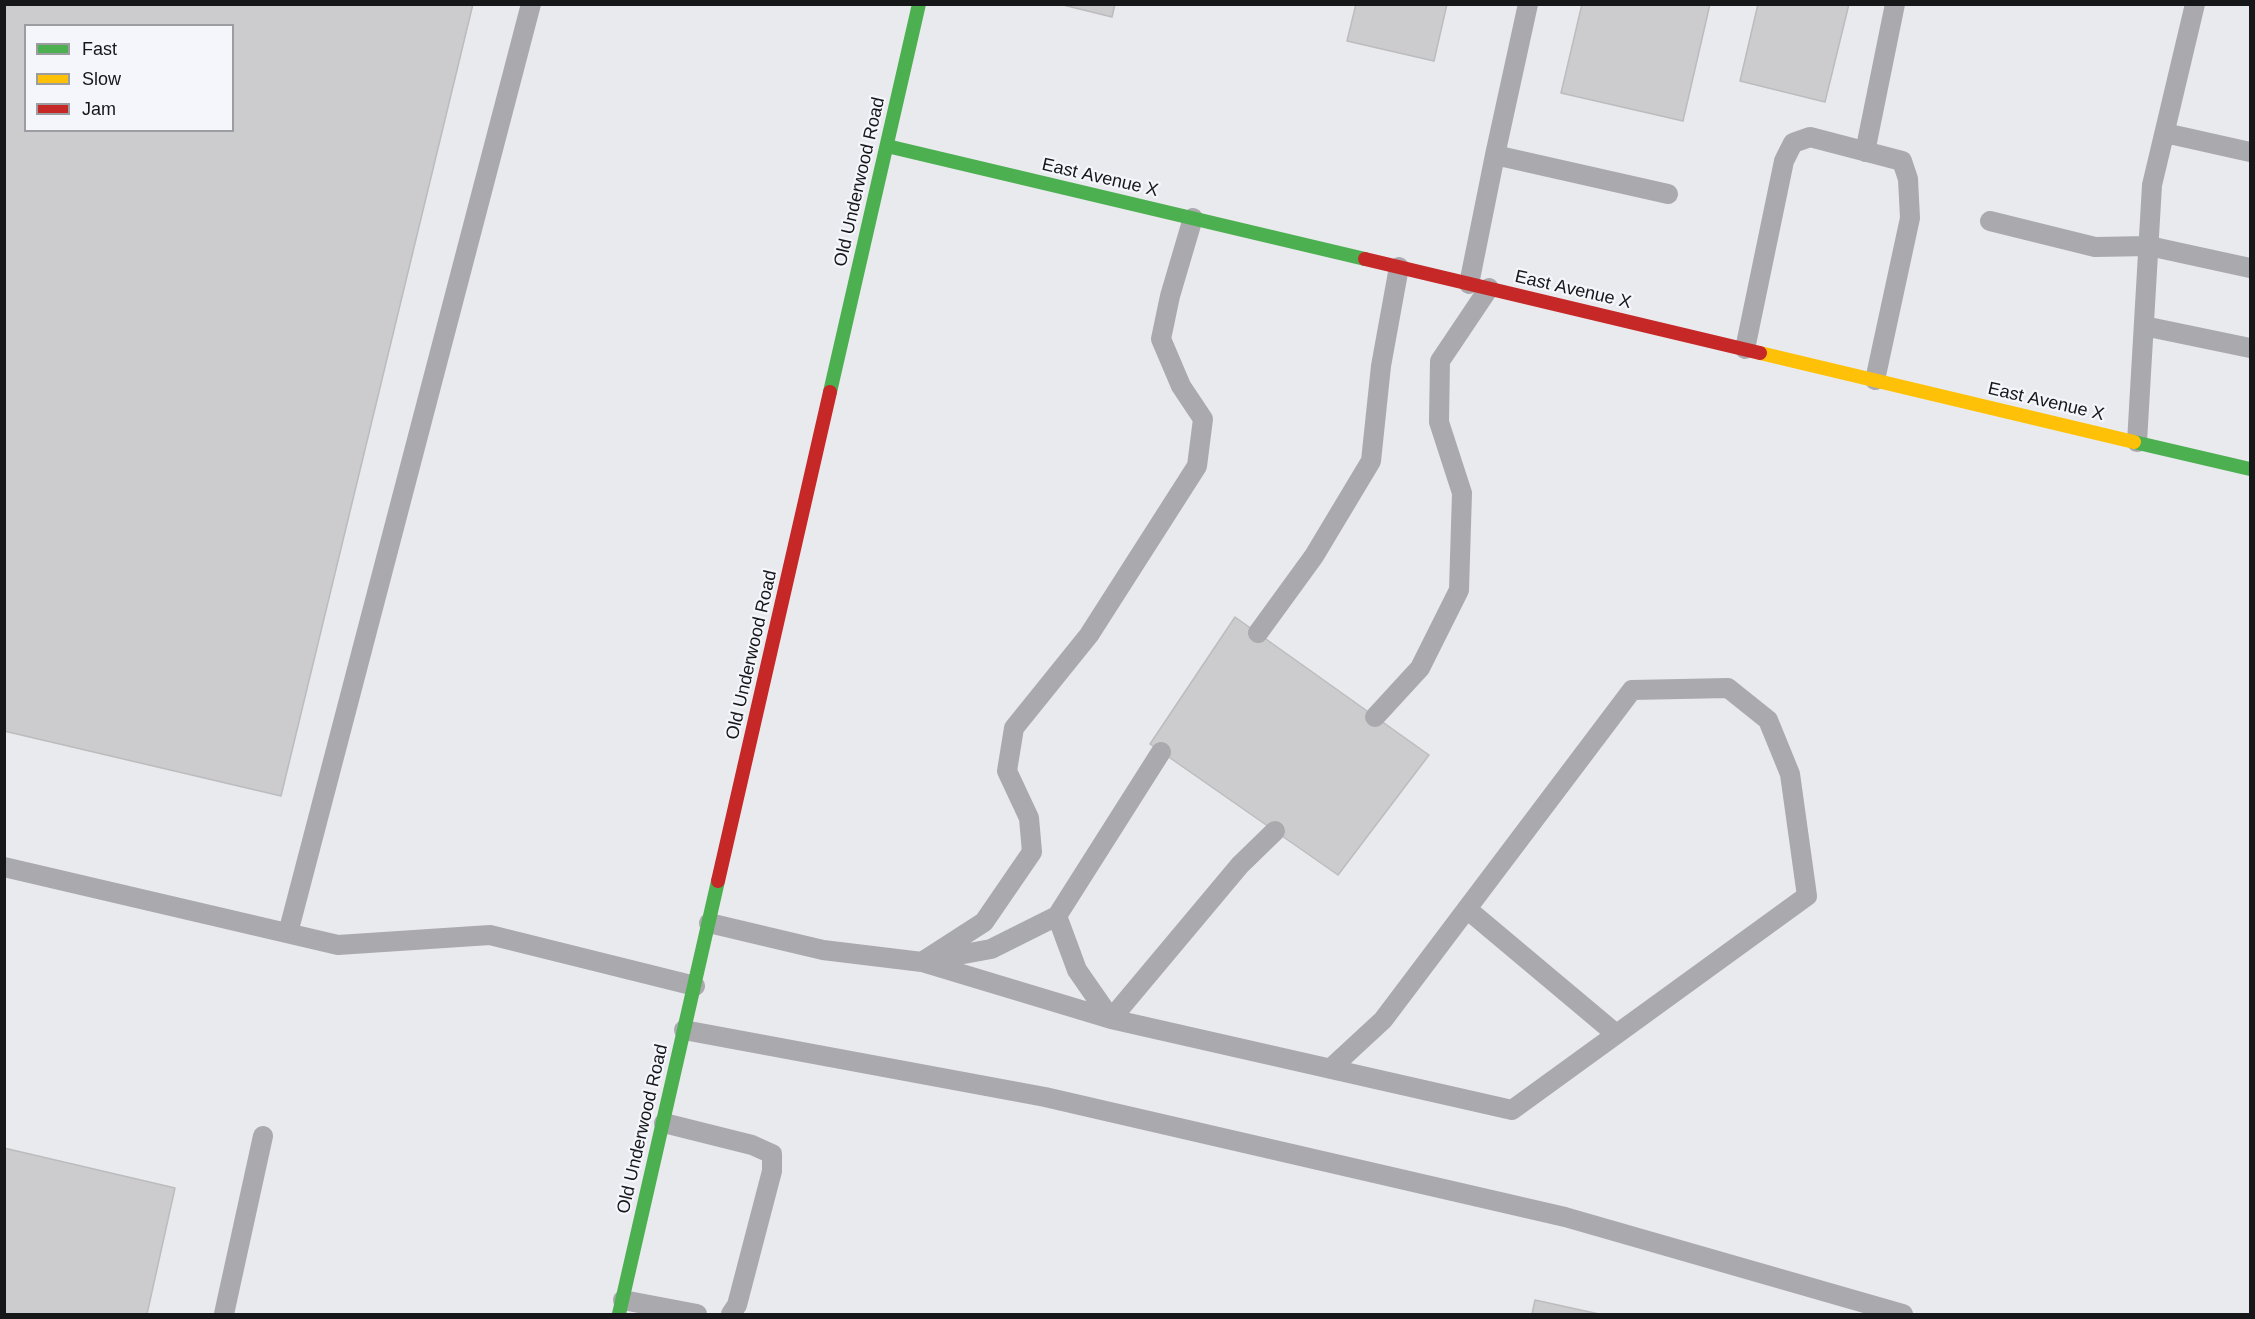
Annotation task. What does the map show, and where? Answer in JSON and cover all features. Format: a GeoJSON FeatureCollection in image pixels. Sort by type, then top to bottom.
{"type":"FeatureCollection","features":[{"type":"Feature","properties":{"kind":"street","name":"Old Underwood Road"},"geometry":{"type":"LineString","coordinates":[[621,1307],[919,4]]}},
{"type":"Feature","properties":{"kind":"street","name":"East Avenue X"},"geometry":{"type":"LineString","coordinates":[[887,146],[2250,469]]}},
{"type":"Feature","properties":{"kind":"lane"},"geometry":{"type":"LineString","coordinates":[[288,933],[531,4]]}},
{"type":"Feature","properties":{"kind":"lane"},"geometry":{"type":"LineString","coordinates":[[1469,284],[1528,4]]}},
{"type":"Feature","properties":{"kind":"lane"},"geometry":{"type":"LineString","coordinates":[[1865,152],[1895,4]]}},
{"type":"Feature","properties":{"kind":"lane"},"geometry":{"type":"LineString","coordinates":[[2137,442],[2152,185],[2193,5]]}},
{"type":"Feature","properties":{"kind":"lane"},"geometry":{"type":"LineString","coordinates":[[2165,133],[2250,152]]}},
{"type":"Feature","properties":{"kind":"lane"},"geometry":{"type":"LineString","coordinates":[[1745,349],[1784,161],[1793,143],[1810,137],[1902,161],[1908,179],[1910,218],[1875,380]]}},
{"type":"Feature","properties":{"kind":"lane"},"geometry":{"type":"LineString","coordinates":[[1495,155],[1668,194]]}},
{"type":"Feature","properties":{"kind":"lane"},"geometry":{"type":"LineString","coordinates":[[922,962],[984,922],[1032,852],[1029,818],[1007,771],[1014,728],[1089,635],[1197,466],[1203,419],[1181,386],[1161,339],[1170,296],[1193,218]]}},
{"type":"Feature","properties":{"kind":"lane"},"geometry":{"type":"LineString","coordinates":[[1990,222],[2095,247],[2149,246],[2250,268]]}},
{"type":"Feature","properties":{"kind":"lane"},"geometry":{"type":"LineString","coordinates":[[1258,633],[1314,556],[1371,461],[1381,366],[1399,267]]}},
{"type":"Feature","properties":{"kind":"lane"},"geometry":{"type":"LineString","coordinates":[[1375,717],[1420,668],[1459,590],[1462,493],[1439,422],[1440,361],[1489,288]]}},
{"type":"Feature","properties":{"kind":"lane"},"geometry":{"type":"LineString","coordinates":[[2144,326],[2250,348]]}},
{"type":"Feature","properties":{"kind":"lane"},"geometry":{"type":"LineString","coordinates":[[709,923],[823,950],[922,962],[1111,1018],[1330,1069],[1512,1110],[1807,896],[1790,774],[1768,720],[1728,688],[1632,690],[1383,1020],[1330,1069]]}},
{"type":"Feature","properties":{"kind":"lane"},"geometry":{"type":"LineString","coordinates":[[922,962],[992,949],[1057,916],[1161,752]]}},
{"type":"Feature","properties":{"kind":"lane"},"geometry":{"type":"LineString","coordinates":[[1111,1018],[1240,865],[1275,831]]}},
{"type":"Feature","properties":{"kind":"lane"},"geometry":{"type":"LineString","coordinates":[[4,867],[338,945],[490,935],[695,986]]}},
{"type":"Feature","properties":{"kind":"lane"},"geometry":{"type":"LineString","coordinates":[[1467,909],[1616,1035]]}},
{"type":"Feature","properties":{"kind":"lane"},"geometry":{"type":"LineString","coordinates":[[1057,916],[1077,970],[1111,1018]]}},
{"type":"Feature","properties":{"kind":"lane"},"geometry":{"type":"LineString","coordinates":[[684,1030],[1045,1097],[1565,1216],[1903,1314]]}},
{"type":"Feature","properties":{"kind":"lane"},"geometry":{"type":"LineString","coordinates":[[664,1123],[752,1145],[772,1154],[772,1171],[736,1305],[731,1314]]}},
{"type":"Feature","properties":{"kind":"lane"},"geometry":{"type":"LineString","coordinates":[[224,1314],[263,1136]]}},
{"type":"Feature","properties":{"kind":"lane"},"geometry":{"type":"LineString","coordinates":[[621,1307],[697,1314]]}},
{"type":"Feature","properties":{"kind":"building"},"geometry":{"type":"Polygon","coordinates":[[[4,4],[473,4],[281,796],[4,731],[4,4]]]}},
{"type":"Feature","properties":{"kind":"building"},"geometry":{"type":"Polygon","coordinates":[[[1059,4],[1115,4],[1112,17],[1059,4]]]}},
{"type":"Feature","properties":{"kind":"building"},"geometry":{"type":"Polygon","coordinates":[[[1356,4],[1447,4],[1434,61],[1347,41],[1356,4]]]}},
{"type":"Feature","properties":{"kind":"building"},"geometry":{"type":"Polygon","coordinates":[[[1582,4],[1710,4],[1683,121],[1561,93],[1582,4]]]}},
{"type":"Feature","properties":{"kind":"building"},"geometry":{"type":"Polygon","coordinates":[[[1758,4],[1849,4],[1825,102],[1740,81],[1758,4]]]}},
{"type":"Feature","properties":{"kind":"building"},"geometry":{"type":"Polygon","coordinates":[[[1235,617],[1429,755],[1338,875],[1150,744],[1235,617]]]}},
{"type":"Feature","properties":{"kind":"building"},"geometry":{"type":"Polygon","coordinates":[[[4,1148],[175,1188],[147,1314],[4,1314],[4,1148]]]}},
{"type":"Feature","properties":{"kind":"building"},"geometry":{"type":"Polygon","coordinates":[[[1535,1300],[1599,1314],[1532,1314],[1535,1300]]]}},
{"type":"Feature","properties":{"kind":"traffic: fast"},"geometry":{"type":"LineString","coordinates":[[830,392],[919,4]]}},
{"type":"Feature","properties":{"kind":"traffic: fast"},"geometry":{"type":"LineString","coordinates":[[887,146],[1365,259]]}},
{"type":"Feature","properties":{"kind":"traffic: fast"},"geometry":{"type":"LineString","coordinates":[[2134,442],[2250,469]]}},
{"type":"Feature","properties":{"kind":"traffic: fast"},"geometry":{"type":"LineString","coordinates":[[619,1314],[718,881]]}},
{"type":"Feature","properties":{"kind":"traffic: slow"},"geometry":{"type":"LineString","coordinates":[[1760,353],[2134,442]]}},
{"type":"Feature","properties":{"kind":"traffic: jam"},"geometry":{"type":"LineString","coordinates":[[1365,259],[1760,353]]}},
{"type":"Feature","properties":{"kind":"traffic: jam"},"geometry":{"type":"LineString","coordinates":[[718,881],[830,392]]}}]}
